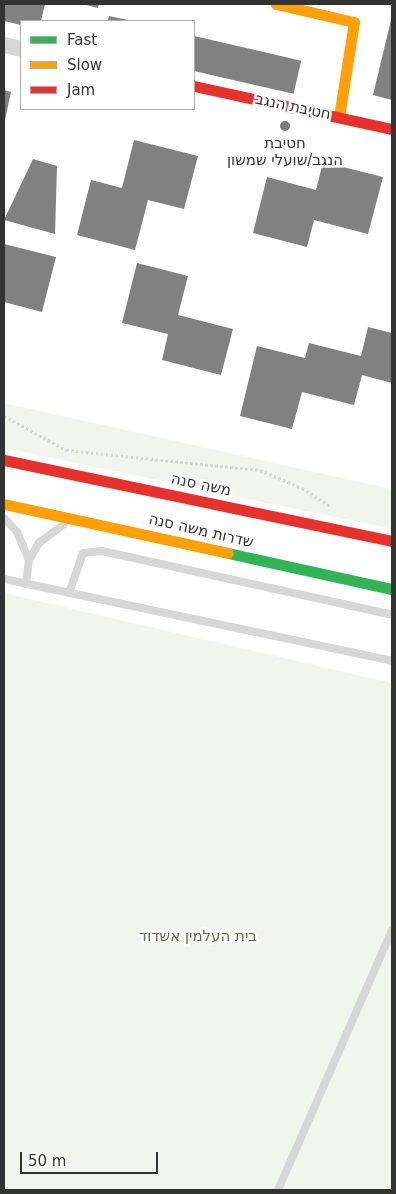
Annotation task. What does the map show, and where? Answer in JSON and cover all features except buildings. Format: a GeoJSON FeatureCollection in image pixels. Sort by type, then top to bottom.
{"type":"FeatureCollection","features":[{"type":"Feature","properties":{"kind":"main road"},"geometry":{"type":"LineString","coordinates":[[276,4],[354,22],[338,117]]}},
{"type":"Feature","properties":{"kind":"main road","name":"חטיבת הנגב"},"geometry":{"type":"LineString","coordinates":[[195,86],[392,129]]}},
{"type":"Feature","properties":{"kind":"main road","name":"משה סנה"},"geometry":{"type":"LineString","coordinates":[[4,460],[392,540]]}},
{"type":"Feature","properties":{"kind":"main road","name":"שדרות משה סנה"},"geometry":{"type":"LineString","coordinates":[[4,504],[392,589]]}},
{"type":"Feature","properties":{"kind":"street"},"geometry":{"type":"LineString","coordinates":[[4,45],[20,49]]}},
{"type":"Feature","properties":{"kind":"lane"},"geometry":{"type":"LineString","coordinates":[[4,518],[18,532],[29,560]]}},
{"type":"Feature","properties":{"kind":"lane"},"geometry":{"type":"LineString","coordinates":[[26,584],[29,560],[47,534],[79,519]]}},
{"type":"Feature","properties":{"kind":"lane"},"geometry":{"type":"LineString","coordinates":[[70,593],[83,553],[102,551],[392,615]]}},
{"type":"Feature","properties":{"kind":"lane"},"geometry":{"type":"LineString","coordinates":[[4,579],[392,661]]}},
{"type":"Feature","properties":{"kind":"lane"},"geometry":{"type":"LineString","coordinates":[[278,1190],[392,930]]}},
{"type":"Feature","properties":{"kind":"path"},"geometry":{"type":"LineString","coordinates":[[4,416],[66,450],[260,470],[302,488],[340,513]]}},
{"type":"Feature","properties":{"kind":"green space"},"geometry":{"type":"Polygon","coordinates":[[[4,403],[392,489],[392,529],[4,448],[4,403]]]}},
{"type":"Feature","properties":{"kind":"green space","name":"בית העלמין אשדוד"},"geometry":{"type":"Polygon","coordinates":[[[4,593],[392,683],[392,1190],[4,1190],[4,593]]]}},
{"type":"Feature","properties":{"kind":"traffic: fast"},"geometry":{"type":"LineString","coordinates":[[228,553],[392,589]]}},
{"type":"Feature","properties":{"kind":"traffic: slow"},"geometry":{"type":"LineString","coordinates":[[276,4],[354,22],[339,117]]}},
{"type":"Feature","properties":{"kind":"traffic: slow"},"geometry":{"type":"LineString","coordinates":[[4,504],[228,553]]}},
{"type":"Feature","properties":{"kind":"traffic: jam"},"geometry":{"type":"LineString","coordinates":[[195,86],[392,129]]}},
{"type":"Feature","properties":{"kind":"traffic: jam"},"geometry":{"type":"LineString","coordinates":[[4,460],[392,541]]}},
{"type":"Feature","properties":{"kind":"place","name":"חטיבת הנגב/שועלי שמשון"},"geometry":{"type":"Point","coordinates":[285,126]}}]}
